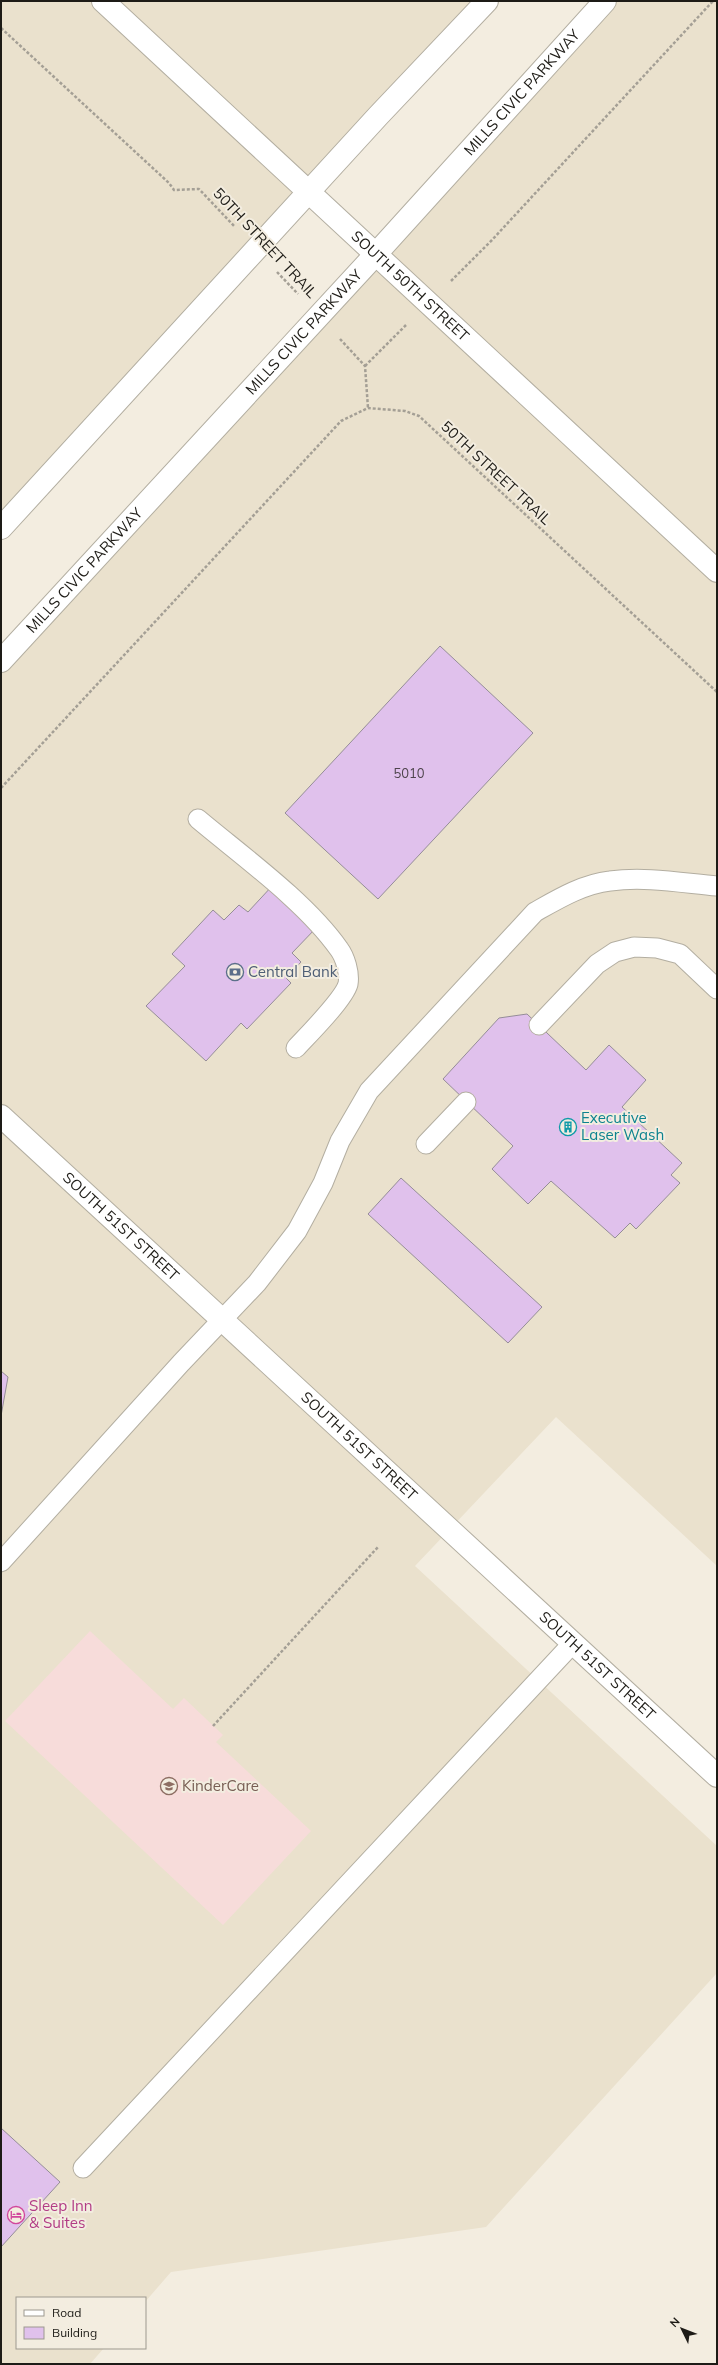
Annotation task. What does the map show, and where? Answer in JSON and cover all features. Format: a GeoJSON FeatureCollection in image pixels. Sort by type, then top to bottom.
{"type":"FeatureCollection","features":[{"type":"Feature","properties":{"kind":"main road","name":"SOUTH 50TH STREET"},"geometry":{"type":"LineString","coordinates":[[103,1],[308,193],[717,571]]}},
{"type":"Feature","properties":{"kind":"main road"},"geometry":{"type":"LineString","coordinates":[[1,528],[308,193],[487,1]]}},
{"type":"Feature","properties":{"kind":"main road","name":"MILLS CIVIC PARKWAY"},"geometry":{"type":"LineString","coordinates":[[1,661],[319,317],[606,1]]}},
{"type":"Feature","properties":{"kind":"main road","name":"SOUTH 51ST STREET"},"geometry":{"type":"LineString","coordinates":[[1,1116],[223,1319],[717,1776]]}},
{"type":"Feature","properties":{"kind":"lane"},"geometry":{"type":"LineString","coordinates":[[198,818],[275,883],[319,924],[340,950],[347,968],[348,984],[339,999],[296,1048]]}},
{"type":"Feature","properties":{"kind":"lane"},"geometry":{"type":"LineString","coordinates":[[1,1562],[257,1283],[297,1231],[323,1183],[340,1141],[369,1091],[535,912],[568,893],[610,881],[666,881],[717,886]]}},
{"type":"Feature","properties":{"kind":"lane"},"geometry":{"type":"LineString","coordinates":[[539,1025],[597,964],[615,952],[634,947],[657,948],[680,954],[717,989]]}},
{"type":"Feature","properties":{"kind":"lane"},"geometry":{"type":"LineString","coordinates":[[426,1144],[466,1102]]}},
{"type":"Feature","properties":{"kind":"lane"},"geometry":{"type":"LineString","coordinates":[[83,2168],[573,1643]]}},
{"type":"Feature","properties":{"kind":"path"},"geometry":{"type":"LineString","coordinates":[[1,788],[341,421],[368,408],[365,366],[492,240],[713,1]]}},
{"type":"Feature","properties":{"kind":"path","name":"50TH STREET TRAIL"},"geometry":{"type":"LineString","coordinates":[[1,28],[169,183],[174,190],[200,189],[365,366]]}},
{"type":"Feature","properties":{"kind":"path","name":"50TH STREET TRAIL"},"geometry":{"type":"LineString","coordinates":[[368,408],[405,411],[419,416],[717,692]]}},
{"type":"Feature","properties":{"kind":"path"},"geometry":{"type":"LineString","coordinates":[[213,1726],[378,1547]]}},
{"type":"Feature","properties":{"kind":"shaded area"},"geometry":{"type":"Polygon","coordinates":[[[1,1],[487,1],[1,528],[1,1]]]}},
{"type":"Feature","properties":{"kind":"shaded area"},"geometry":{"type":"Polygon","coordinates":[[[605,1],[717,1],[717,1566],[556,1417],[415,1566],[717,1846],[717,1973],[486,2227],[171,2272],[146,2301],[146,2297],[16,2297],[16,2349],[103,2349],[90,2364],[1,2364],[1,661],[605,1]]]}},
{"type":"Feature","properties":{"kind":"shaded area","name":"KinderCare"},"geometry":{"type":"Polygon","coordinates":[[[90,1631],[173,1709],[184,1698],[223,1735],[216,1742],[311,1831],[223,1925],[5,1721],[90,1631]]]}},
{"type":"Feature","properties":{"kind":"building"},"geometry":{"type":"Polygon","coordinates":[[[440,646],[533,733],[378,899],[285,813],[440,646]]]}},
{"type":"Feature","properties":{"kind":"building","name":"Central Bank"},"geometry":{"type":"Polygon","coordinates":[[[273,885],[317,927],[292,953],[301,962],[286,978],[291,983],[247,1029],[241,1023],[206,1061],[146,1006],[185,966],[172,954],[213,910],[224,920],[239,905],[248,912],[273,885]]]}},
{"type":"Feature","properties":{"kind":"building","name":"Executive Laser Wash"},"geometry":{"type":"Polygon","coordinates":[[[527,1014],[586,1070],[609,1045],[646,1080],[622,1107],[682,1163],[671,1175],[680,1183],[636,1229],[630,1223],[615,1238],[551,1181],[528,1204],[492,1169],[513,1146],[443,1079],[499,1018],[527,1014]]]}},
{"type":"Feature","properties":{"kind":"building"},"geometry":{"type":"Polygon","coordinates":[[[401,1178],[542,1307],[508,1343],[368,1214],[401,1178]]]}},
{"type":"Feature","properties":{"kind":"building"},"geometry":{"type":"Polygon","coordinates":[[[1,1371],[8,1377],[1,1416],[1,1371]]]}},
{"type":"Feature","properties":{"kind":"building","name":"Sleep Inn & Suites"},"geometry":{"type":"Polygon","coordinates":[[[1,2128],[60,2182],[1,2247],[1,2128]]]}},
{"type":"Feature","properties":{"kind":"place","name":"Central Bank"},"geometry":{"type":"Point","coordinates":[235,972]}},
{"type":"Feature","properties":{"kind":"place","name":"Executive Laser Wash"},"geometry":{"type":"Point","coordinates":[568,1127]}},
{"type":"Feature","properties":{"kind":"place","name":"KinderCare"},"geometry":{"type":"Point","coordinates":[169,1786]}},
{"type":"Feature","properties":{"kind":"place","name":"Sleep Inn & Suites"},"geometry":{"type":"Point","coordinates":[16,2215]}}]}
